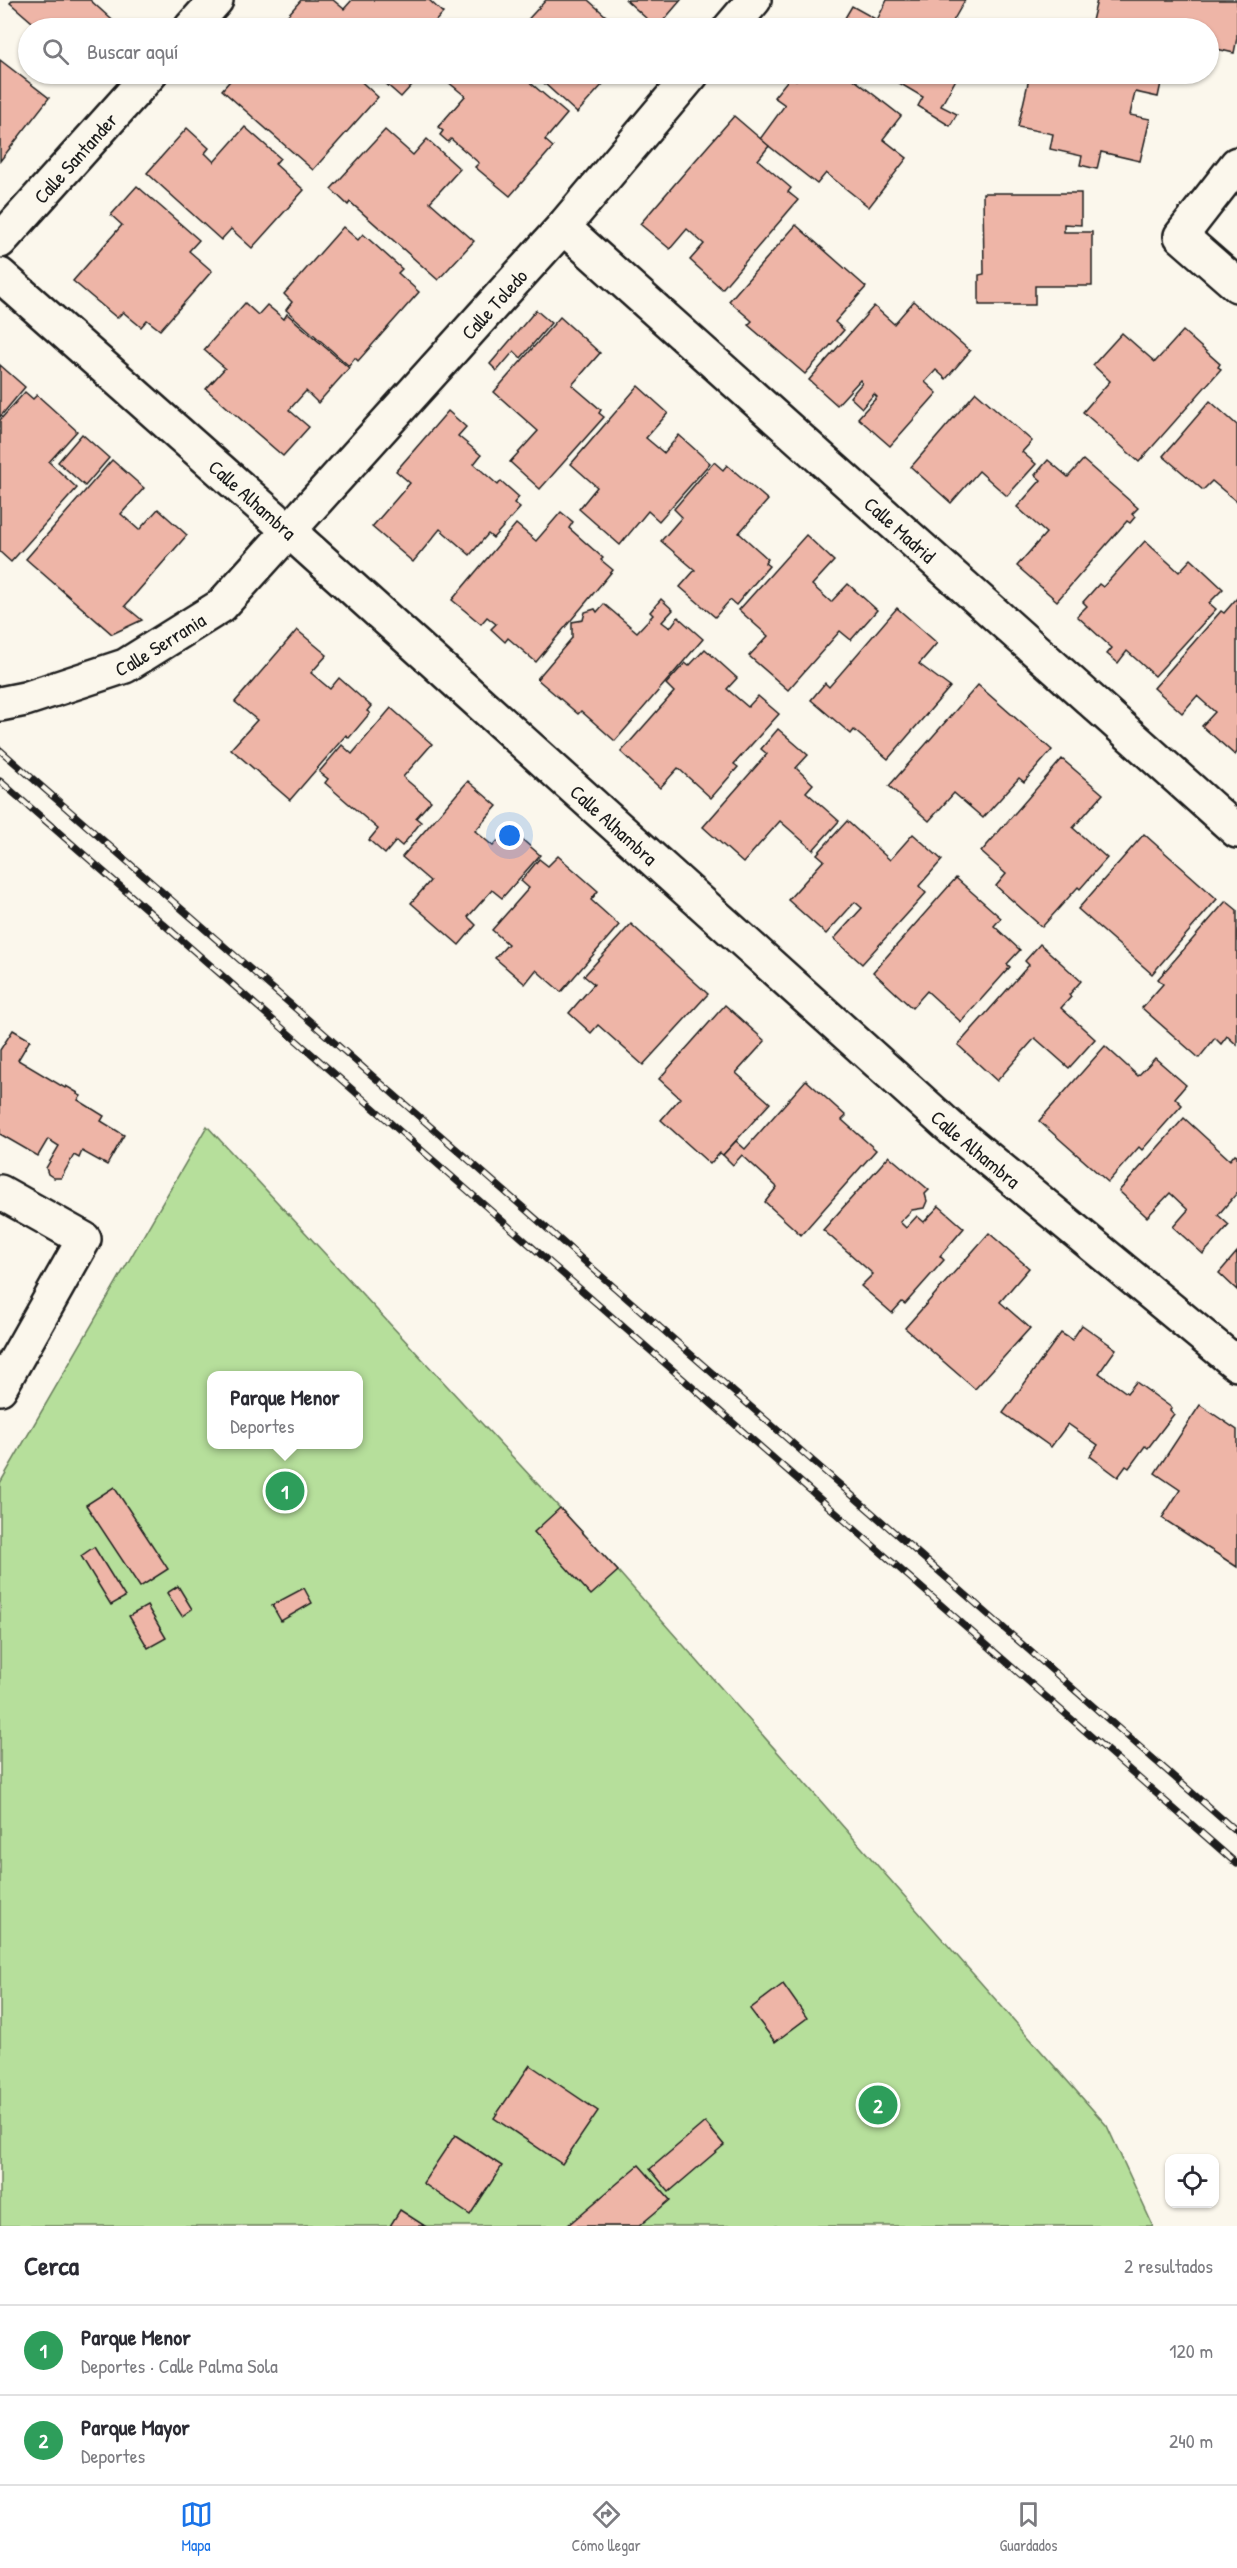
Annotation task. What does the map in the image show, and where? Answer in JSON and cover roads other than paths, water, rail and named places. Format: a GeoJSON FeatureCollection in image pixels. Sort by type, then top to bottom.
{"type":"FeatureCollection","features":[{"type":"Feature","properties":{"kind":"street"},"geometry":{"type":"LineString","coordinates":[[200,18],[216,0]]}},
{"type":"Feature","properties":{"kind":"street"},"geometry":{"type":"LineString","coordinates":[[739,18],[754,0]]}},
{"type":"Feature","properties":{"kind":"street","name":"Calle Santander"},"geometry":{"type":"LineString","coordinates":[[0,241],[141,84]]}},
{"type":"Feature","properties":{"kind":"street","name":"Calle Toledo"},"geometry":{"type":"LineString","coordinates":[[289,531],[563,227],[684,84]]}},
{"type":"Feature","properties":{"kind":"street"},"geometry":{"type":"LineString","coordinates":[[1237,164],[1181,236],[1237,285]]}},
{"type":"Feature","properties":{"kind":"street","name":"Calle Madrid"},"geometry":{"type":"LineString","coordinates":[[563,227],[1237,831]]}},
{"type":"Feature","properties":{"kind":"street","name":"Calle Alhambra"},"geometry":{"type":"LineString","coordinates":[[0,275],[289,531],[952,1129],[1237,1364]]}},
{"type":"Feature","properties":{"kind":"street","name":"Calle Serrania"},"geometry":{"type":"LineString","coordinates":[[0,704],[25,699],[125,666],[172,639],[221,606],[289,531]]}},
{"type":"Feature","properties":{"kind":"street"},"geometry":{"type":"LineString","coordinates":[[0,1192],[84,1239],[0,1388]]}},
{"type":"Feature","properties":{"kind":"railway"},"geometry":{"type":"LineString","coordinates":[[0,750],[1237,1832]]}},
{"type":"Feature","properties":{"kind":"railway"},"geometry":{"type":"LineString","coordinates":[[0,781],[1237,1864]]}},
{"type":"Feature","properties":{"kind":"place","name":"Parque Menor"},"geometry":{"type":"Point","coordinates":[285,1491]}},
{"type":"Feature","properties":{"kind":"place","name":"Parque Mayor"},"geometry":{"type":"Point","coordinates":[878,2105]}}]}
